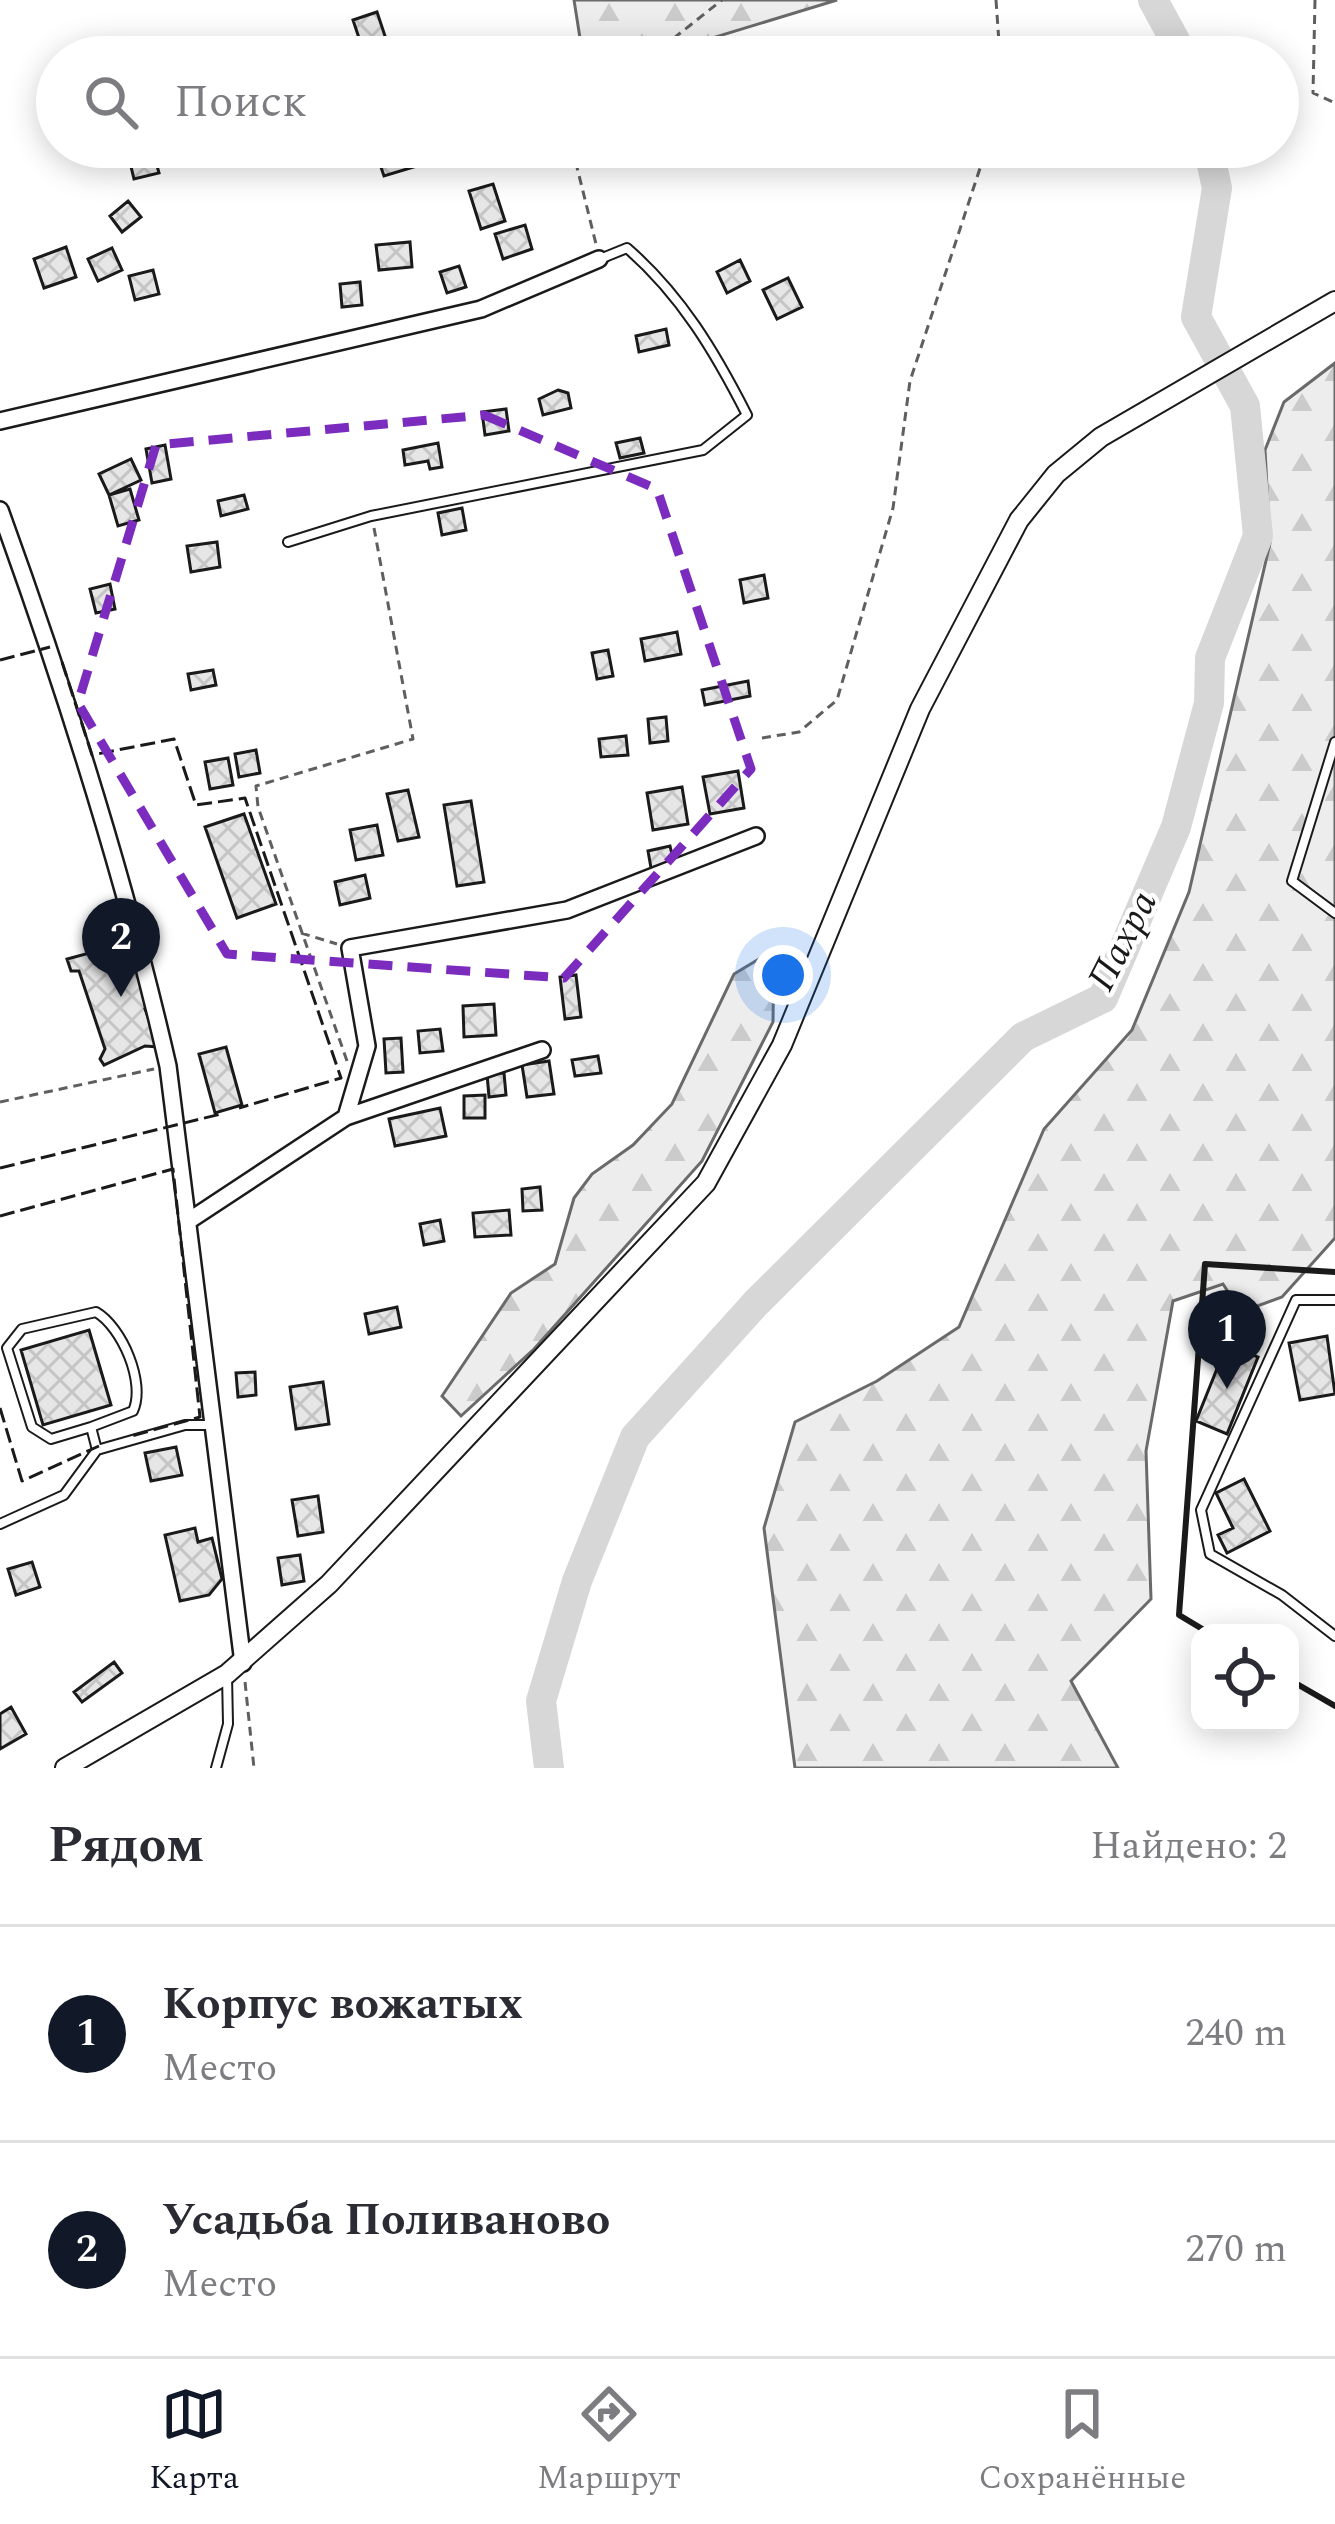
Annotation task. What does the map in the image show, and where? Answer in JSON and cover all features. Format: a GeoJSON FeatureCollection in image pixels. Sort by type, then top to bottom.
{"type":"FeatureCollection","features":[{"type":"Feature","properties":{"kind":"street"},"geometry":{"type":"LineString","coordinates":[[0,421],[481,309],[599,260]]}},
{"type":"Feature","properties":{"kind":"street"},"geometry":{"type":"LineString","coordinates":[[65,1768],[235,1668],[329,1584],[706,1183],[782,1045],[920,709],[1019,520],[1056,474],[1101,437],[1335,301]]}},
{"type":"Feature","properties":{"kind":"street"},"geometry":{"type":"LineString","coordinates":[[0,510],[50,648],[146,970],[168,1066],[190,1220],[235,1668]]}},
{"type":"Feature","properties":{"kind":"street"},"geometry":{"type":"LineString","coordinates":[[346,1117],[367,1046],[350,948],[567,910],[756,836]]}},
{"type":"Feature","properties":{"kind":"street"},"geometry":{"type":"LineString","coordinates":[[190,1220],[346,1117],[542,1050]]}},
{"type":"Feature","properties":{"kind":"lane"},"geometry":{"type":"LineString","coordinates":[[288,542],[371,516],[703,450],[747,415],[711,344],[656,273],[626,248],[599,260]]}},
{"type":"Feature","properties":{"kind":"lane"},"geometry":{"type":"LineString","coordinates":[[1335,742],[1292,881],[1335,914]]}},
{"type":"Feature","properties":{"kind":"lane"},"geometry":{"type":"LineString","coordinates":[[1335,1300],[1296,1300],[1201,1510],[1210,1553],[1282,1595],[1335,1636]]}},
{"type":"Feature","properties":{"kind":"lane"},"geometry":{"type":"LineString","coordinates":[[96,1312],[119,1330],[138,1399],[133,1411],[91,1426],[51,1439],[32,1426],[7,1348],[22,1329],[96,1312]]}},
{"type":"Feature","properties":{"kind":"lane"},"geometry":{"type":"LineString","coordinates":[[0,1524],[64,1495],[97,1450],[185,1425],[212,1424]]}},
{"type":"Feature","properties":{"kind":"lane"},"geometry":{"type":"LineString","coordinates":[[91,1426],[97,1450]]}},
{"type":"Feature","properties":{"kind":"lane"},"geometry":{"type":"LineString","coordinates":[[216,1768],[235,1668]]}},
{"type":"Feature","properties":{"kind":"path"},"geometry":{"type":"LineString","coordinates":[[677,36],[722,0]]}},
{"type":"Feature","properties":{"kind":"path"},"geometry":{"type":"LineString","coordinates":[[996,0],[999,36]]}},
{"type":"Feature","properties":{"kind":"path"},"geometry":{"type":"LineString","coordinates":[[1315,0],[1313,93],[1335,104]]}},
{"type":"Feature","properties":{"kind":"path"},"geometry":{"type":"LineString","coordinates":[[577,168],[599,260]]}},
{"type":"Feature","properties":{"kind":"path"},"geometry":{"type":"LineString","coordinates":[[762,738],[799,732],[837,700],[892,508],[910,381],[980,168]]}},
{"type":"Feature","properties":{"kind":"path"},"geometry":{"type":"LineString","coordinates":[[356,1085],[258,808],[256,786],[412,739],[371,516]]}},
{"type":"Feature","properties":{"kind":"path"},"geometry":{"type":"LineString","coordinates":[[301,934],[350,948]]}},
{"type":"Feature","properties":{"kind":"path"},"geometry":{"type":"LineString","coordinates":[[0,1102],[168,1066]]}},
{"type":"Feature","properties":{"kind":"path"},"geometry":{"type":"LineString","coordinates":[[235,1668],[254,1768]]}},
{"type":"Feature","properties":{"kind":"highlighted area"},"geometry":{"type":"Polygon","coordinates":[[[484,415],[657,489],[751,769],[564,978],[227,954],[78,703],[156,445],[484,415]]]}},
{"type":"Feature","properties":{"kind":"green space"},"geometry":{"type":"Polygon","coordinates":[[[574,0],[837,0],[719,36],[580,36],[574,0]]]}},
{"type":"Feature","properties":{"kind":"green space"},"geometry":{"type":"Polygon","coordinates":[[[1335,363],[1335,1238],[1282,1297],[1241,1312],[1223,1284],[1173,1301],[1146,1451],[1151,1599],[1071,1681],[1118,1768],[795,1768],[764,1528],[795,1422],[877,1381],[959,1327],[1044,1129],[1132,1030],[1189,892],[1270,543],[1265,450],[1284,402],[1335,363]]]}},
{"type":"Feature","properties":{"kind":"green space"},"geometry":{"type":"Polygon","coordinates":[[[774,950],[773,1022],[702,1161],[534,1349],[461,1416],[442,1396],[511,1293],[555,1264],[574,1198],[592,1174],[633,1145],[672,1104],[734,974],[774,950]]]}},
{"type":"Feature","properties":{"kind":"building"},"geometry":{"type":"Polygon","coordinates":[[[377,12],[385,36],[358,36],[353,20],[377,12]]]}},
{"type":"Feature","properties":{"kind":"building"},"geometry":{"type":"Polygon","coordinates":[[[131,168],[158,168],[159,173],[134,179],[131,168]]]}},
{"type":"Feature","properties":{"kind":"building"},"geometry":{"type":"Polygon","coordinates":[[[381,168],[410,168],[384,176],[381,168]]]}},
{"type":"Feature","properties":{"kind":"building"},"geometry":{"type":"Polygon","coordinates":[[[493,184],[505,221],[481,229],[469,191],[493,184]]]}},
{"type":"Feature","properties":{"kind":"building"},"geometry":{"type":"Polygon","coordinates":[[[128,201],[141,217],[122,232],[110,216],[128,201]]]}},
{"type":"Feature","properties":{"kind":"building"},"geometry":{"type":"Polygon","coordinates":[[[525,225],[532,249],[503,259],[495,234],[525,225]]]}},
{"type":"Feature","properties":{"kind":"building"},"geometry":{"type":"Polygon","coordinates":[[[410,242],[412,267],[379,270],[376,245],[410,242]]]}},
{"type":"Feature","properties":{"kind":"building"},"geometry":{"type":"Polygon","coordinates":[[[66,247],[76,277],[44,288],[34,259],[66,247]]]}},
{"type":"Feature","properties":{"kind":"building"},"geometry":{"type":"Polygon","coordinates":[[[112,248],[122,270],[98,281],[88,259],[112,248]]]}},
{"type":"Feature","properties":{"kind":"building"},"geometry":{"type":"Polygon","coordinates":[[[740,260],[750,281],[727,293],[717,272],[740,260]]]}},
{"type":"Feature","properties":{"kind":"building"},"geometry":{"type":"Polygon","coordinates":[[[459,266],[466,287],[447,293],[440,272],[459,266]]]}},
{"type":"Feature","properties":{"kind":"building"},"geometry":{"type":"Polygon","coordinates":[[[153,270],[159,294],[135,300],[129,276],[153,270]]]}},
{"type":"Feature","properties":{"kind":"building"},"geometry":{"type":"Polygon","coordinates":[[[788,278],[802,307],[777,319],[763,290],[788,278]]]}},
{"type":"Feature","properties":{"kind":"building"},"geometry":{"type":"Polygon","coordinates":[[[360,282],[362,305],[342,307],[340,284],[360,282]]]}},
{"type":"Feature","properties":{"kind":"building"},"geometry":{"type":"Polygon","coordinates":[[[666,329],[669,345],[639,352],[636,336],[666,329]]]}},
{"type":"Feature","properties":{"kind":"building"},"geometry":{"type":"Polygon","coordinates":[[[558,390],[568,393],[571,408],[543,415],[539,399],[558,390]]]}},
{"type":"Feature","properties":{"kind":"building"},"geometry":{"type":"Polygon","coordinates":[[[506,409],[509,431],[485,435],[482,412],[506,409]]]}},
{"type":"Feature","properties":{"kind":"building"},"geometry":{"type":"Polygon","coordinates":[[[640,438],[644,453],[620,458],[616,443],[640,438]]]}},
{"type":"Feature","properties":{"kind":"building"},"geometry":{"type":"Polygon","coordinates":[[[438,443],[442,467],[430,469],[428,461],[405,465],[403,450],[438,443]]]}},
{"type":"Feature","properties":{"kind":"building"},"geometry":{"type":"Polygon","coordinates":[[[165,445],[171,479],[152,483],[146,449],[165,445]]]}},
{"type":"Feature","properties":{"kind":"building"},"geometry":{"type":"Polygon","coordinates":[[[131,459],[141,480],[109,495],[99,474],[131,459]]]}},
{"type":"Feature","properties":{"kind":"building"},"geometry":{"type":"Polygon","coordinates":[[[130,489],[139,520],[118,526],[109,495],[130,489]]]}},
{"type":"Feature","properties":{"kind":"building"},"geometry":{"type":"Polygon","coordinates":[[[244,495],[248,509],[221,516],[218,501],[244,495]]]}},
{"type":"Feature","properties":{"kind":"building"},"geometry":{"type":"Polygon","coordinates":[[[462,508],[466,530],[442,535],[438,513],[462,508]]]}},
{"type":"Feature","properties":{"kind":"building"},"geometry":{"type":"Polygon","coordinates":[[[217,542],[220,567],[191,572],[187,546],[217,542]]]}},
{"type":"Feature","properties":{"kind":"building"},"geometry":{"type":"Polygon","coordinates":[[[764,575],[768,598],[744,603],[740,580],[764,575]]]}},
{"type":"Feature","properties":{"kind":"building"},"geometry":{"type":"Polygon","coordinates":[[[110,584],[115,609],[96,613],[90,589],[110,584]]]}},
{"type":"Feature","properties":{"kind":"building"},"geometry":{"type":"Polygon","coordinates":[[[677,632],[681,654],[645,661],[641,639],[677,632]]]}},
{"type":"Feature","properties":{"kind":"building"},"geometry":{"type":"Polygon","coordinates":[[[608,650],[613,676],[597,679],[592,653],[608,650]]]}},
{"type":"Feature","properties":{"kind":"building"},"geometry":{"type":"Polygon","coordinates":[[[213,670],[216,685],[191,690],[188,674],[213,670]]]}},
{"type":"Feature","properties":{"kind":"building"},"geometry":{"type":"Polygon","coordinates":[[[748,681],[750,696],[705,705],[702,690],[748,681]]]}},
{"type":"Feature","properties":{"kind":"building"},"geometry":{"type":"Polygon","coordinates":[[[666,717],[668,741],[650,743],[648,719],[666,717]]]}},
{"type":"Feature","properties":{"kind":"building"},"geometry":{"type":"Polygon","coordinates":[[[626,736],[628,755],[601,757],[599,739],[626,736]]]}},
{"type":"Feature","properties":{"kind":"building"},"geometry":{"type":"Polygon","coordinates":[[[256,750],[260,773],[239,777],[235,754],[256,750]]]}},
{"type":"Feature","properties":{"kind":"building"},"geometry":{"type":"Polygon","coordinates":[[[228,758],[233,785],[210,789],[205,762],[228,758]]]}},
{"type":"Feature","properties":{"kind":"building"},"geometry":{"type":"Polygon","coordinates":[[[738,771],[744,808],[710,814],[703,777],[738,771]]]}},
{"type":"Feature","properties":{"kind":"building"},"geometry":{"type":"Polygon","coordinates":[[[682,787],[688,824],[653,830],[647,793],[682,787]]]}},
{"type":"Feature","properties":{"kind":"building"},"geometry":{"type":"Polygon","coordinates":[[[408,790],[419,837],[398,841],[387,794],[408,790]]]}},
{"type":"Feature","properties":{"kind":"building"},"geometry":{"type":"Polygon","coordinates":[[[471,801],[484,882],[457,886],[444,805],[471,801]]]}},
{"type":"Feature","properties":{"kind":"building"},"geometry":{"type":"Polygon","coordinates":[[[244,814],[276,904],[237,918],[205,827],[244,814]]]}},
{"type":"Feature","properties":{"kind":"building"},"geometry":{"type":"Polygon","coordinates":[[[377,825],[383,855],[356,860],[350,830],[377,825]]]}},
{"type":"Feature","properties":{"kind":"building"},"geometry":{"type":"Polygon","coordinates":[[[670,846],[674,863],[651,868],[648,851],[670,846]]]}},
{"type":"Feature","properties":{"kind":"building"},"geometry":{"type":"Polygon","coordinates":[[[365,875],[370,898],[340,905],[335,882],[365,875]]]}},
{"type":"Feature","properties":{"kind":"building"},"geometry":{"type":"Polygon","coordinates":[[[122,935],[130,945],[132,972],[140,971],[153,1006],[145,1009],[159,1047],[145,1046],[104,1065],[100,1059],[105,1049],[79,971],[71,971],[67,959],[112,947],[122,935]]]}},
{"type":"Feature","properties":{"kind":"building"},"geometry":{"type":"Polygon","coordinates":[[[576,975],[581,1017],[565,1019],[560,977],[576,975]]]}},
{"type":"Feature","properties":{"kind":"building"},"geometry":{"type":"Polygon","coordinates":[[[494,1004],[496,1035],[464,1037],[463,1006],[494,1004]]]}},
{"type":"Feature","properties":{"kind":"building"},"geometry":{"type":"Polygon","coordinates":[[[440,1029],[443,1051],[420,1053],[418,1031],[440,1029]]]}},
{"type":"Feature","properties":{"kind":"building"},"geometry":{"type":"Polygon","coordinates":[[[401,1038],[403,1072],[386,1073],[384,1039],[401,1038]]]}},
{"type":"Feature","properties":{"kind":"building"},"geometry":{"type":"Polygon","coordinates":[[[226,1047],[242,1105],[215,1113],[199,1054],[226,1047]]]}},
{"type":"Feature","properties":{"kind":"building"},"geometry":{"type":"Polygon","coordinates":[[[598,1056],[601,1073],[575,1076],[572,1060],[598,1056]]]}},
{"type":"Feature","properties":{"kind":"building"},"geometry":{"type":"Polygon","coordinates":[[[549,1061],[554,1094],[527,1097],[522,1065],[549,1061]]]}},
{"type":"Feature","properties":{"kind":"building"},"geometry":{"type":"Polygon","coordinates":[[[504,1073],[506,1095],[489,1097],[487,1074],[504,1073]]]}},
{"type":"Feature","properties":{"kind":"building"},"geometry":{"type":"Polygon","coordinates":[[[485,1095],[485,1118],[464,1118],[464,1096],[485,1095]]]}},
{"type":"Feature","properties":{"kind":"building"},"geometry":{"type":"Polygon","coordinates":[[[440,1108],[446,1136],[395,1146],[389,1119],[440,1108]]]}},
{"type":"Feature","properties":{"kind":"building"},"geometry":{"type":"Polygon","coordinates":[[[540,1187],[542,1210],[523,1211],[522,1189],[540,1187]]]}},
{"type":"Feature","properties":{"kind":"building"},"geometry":{"type":"Polygon","coordinates":[[[509,1210],[511,1235],[475,1237],[473,1213],[509,1210]]]}},
{"type":"Feature","properties":{"kind":"building"},"geometry":{"type":"Polygon","coordinates":[[[440,1220],[444,1241],[424,1245],[420,1224],[440,1220]]]}},
{"type":"Feature","properties":{"kind":"building"},"geometry":{"type":"Polygon","coordinates":[[[397,1307],[401,1327],[369,1334],[365,1314],[397,1307]]]}},
{"type":"Feature","properties":{"kind":"building"},"geometry":{"type":"Polygon","coordinates":[[[89,1330],[111,1405],[43,1425],[21,1350],[89,1330]]]}},
{"type":"Feature","properties":{"kind":"building"},"geometry":{"type":"Polygon","coordinates":[[[1327,1336],[1335,1394],[1300,1400],[1289,1343],[1327,1336]]]}},
{"type":"Feature","properties":{"kind":"building"},"geometry":{"type":"Polygon","coordinates":[[[1227,1344],[1258,1357],[1227,1434],[1196,1421],[1227,1344]]]}},
{"type":"Feature","properties":{"kind":"building"},"geometry":{"type":"Polygon","coordinates":[[[255,1372],[256,1395],[238,1397],[236,1373],[255,1372]]]}},
{"type":"Feature","properties":{"kind":"building"},"geometry":{"type":"Polygon","coordinates":[[[323,1382],[329,1424],[296,1429],[290,1387],[323,1382]]]}},
{"type":"Feature","properties":{"kind":"building"},"geometry":{"type":"Polygon","coordinates":[[[176,1447],[182,1475],[151,1481],[145,1453],[176,1447]]]}},
{"type":"Feature","properties":{"kind":"building"},"geometry":{"type":"Polygon","coordinates":[[[1244,1479],[1270,1531],[1227,1553],[1218,1535],[1233,1528],[1216,1493],[1244,1479]]]}},
{"type":"Feature","properties":{"kind":"building"},"geometry":{"type":"Polygon","coordinates":[[[318,1496],[323,1532],[298,1536],[292,1500],[318,1496]]]}},
{"type":"Feature","properties":{"kind":"building"},"geometry":{"type":"Polygon","coordinates":[[[195,1528],[198,1542],[212,1538],[222,1579],[209,1595],[180,1601],[165,1535],[195,1528]]]}},
{"type":"Feature","properties":{"kind":"building"},"geometry":{"type":"Polygon","coordinates":[[[300,1555],[304,1581],[282,1585],[278,1558],[300,1555]]]}},
{"type":"Feature","properties":{"kind":"building"},"geometry":{"type":"Polygon","coordinates":[[[32,1562],[40,1587],[16,1595],[8,1569],[32,1562]]]}},
{"type":"Feature","properties":{"kind":"building"},"geometry":{"type":"Polygon","coordinates":[[[114,1662],[122,1673],[82,1702],[74,1692],[114,1662]]]}},
{"type":"Feature","properties":{"kind":"building"},"geometry":{"type":"Polygon","coordinates":[[[11,1707],[26,1734],[0,1749],[0,1714],[11,1707]]]}},
{"type":"Feature","properties":{"kind":"waterway","name":"Пахра"},"geometry":{"type":"LineString","coordinates":[[1153,0],[1173,36]]}},
{"type":"Feature","properties":{"kind":"waterway","name":"Пахра"},"geometry":{"type":"LineString","coordinates":[[549,1768],[541,1701],[577,1581],[635,1437],[755,1304],[1023,1037],[1103,998],[1176,827],[1209,703],[1210,658],[1258,536],[1245,406],[1196,317],[1217,188],[1213,168]]}},
{"type":"Feature","properties":{"kind":"fence"},"geometry":{"type":"LineString","coordinates":[[0,660],[50,647]]}},
{"type":"Feature","properties":{"kind":"fence"},"geometry":{"type":"LineString","coordinates":[[62,662],[92,755],[174,739],[196,805],[245,798],[341,1078],[239,1108]]}},
{"type":"Feature","properties":{"kind":"fence"},"geometry":{"type":"LineString","coordinates":[[0,1168],[221,1114]]}},
{"type":"Feature","properties":{"kind":"fence"},"geometry":{"type":"LineString","coordinates":[[0,1216],[173,1169],[200,1417],[128,1437]]}},
{"type":"Feature","properties":{"kind":"fence"},"geometry":{"type":"LineString","coordinates":[[0,1408],[22,1481],[99,1446]]}},
{"type":"Feature","properties":{"kind":"wall"},"geometry":{"type":"LineString","coordinates":[[1194,1624],[1179,1615],[1205,1264],[1335,1272]]}},
{"type":"Feature","properties":{"kind":"wall"},"geometry":{"type":"LineString","coordinates":[[1299,1685],[1335,1706]]}},
{"type":"Feature","properties":{"kind":"place","name":"Усадьба Поливаново"},"geometry":{"type":"Point","coordinates":[121,997]}},
{"type":"Feature","properties":{"kind":"place","name":"Корпус вожатых"},"geometry":{"type":"Point","coordinates":[1227,1389]}}]}
